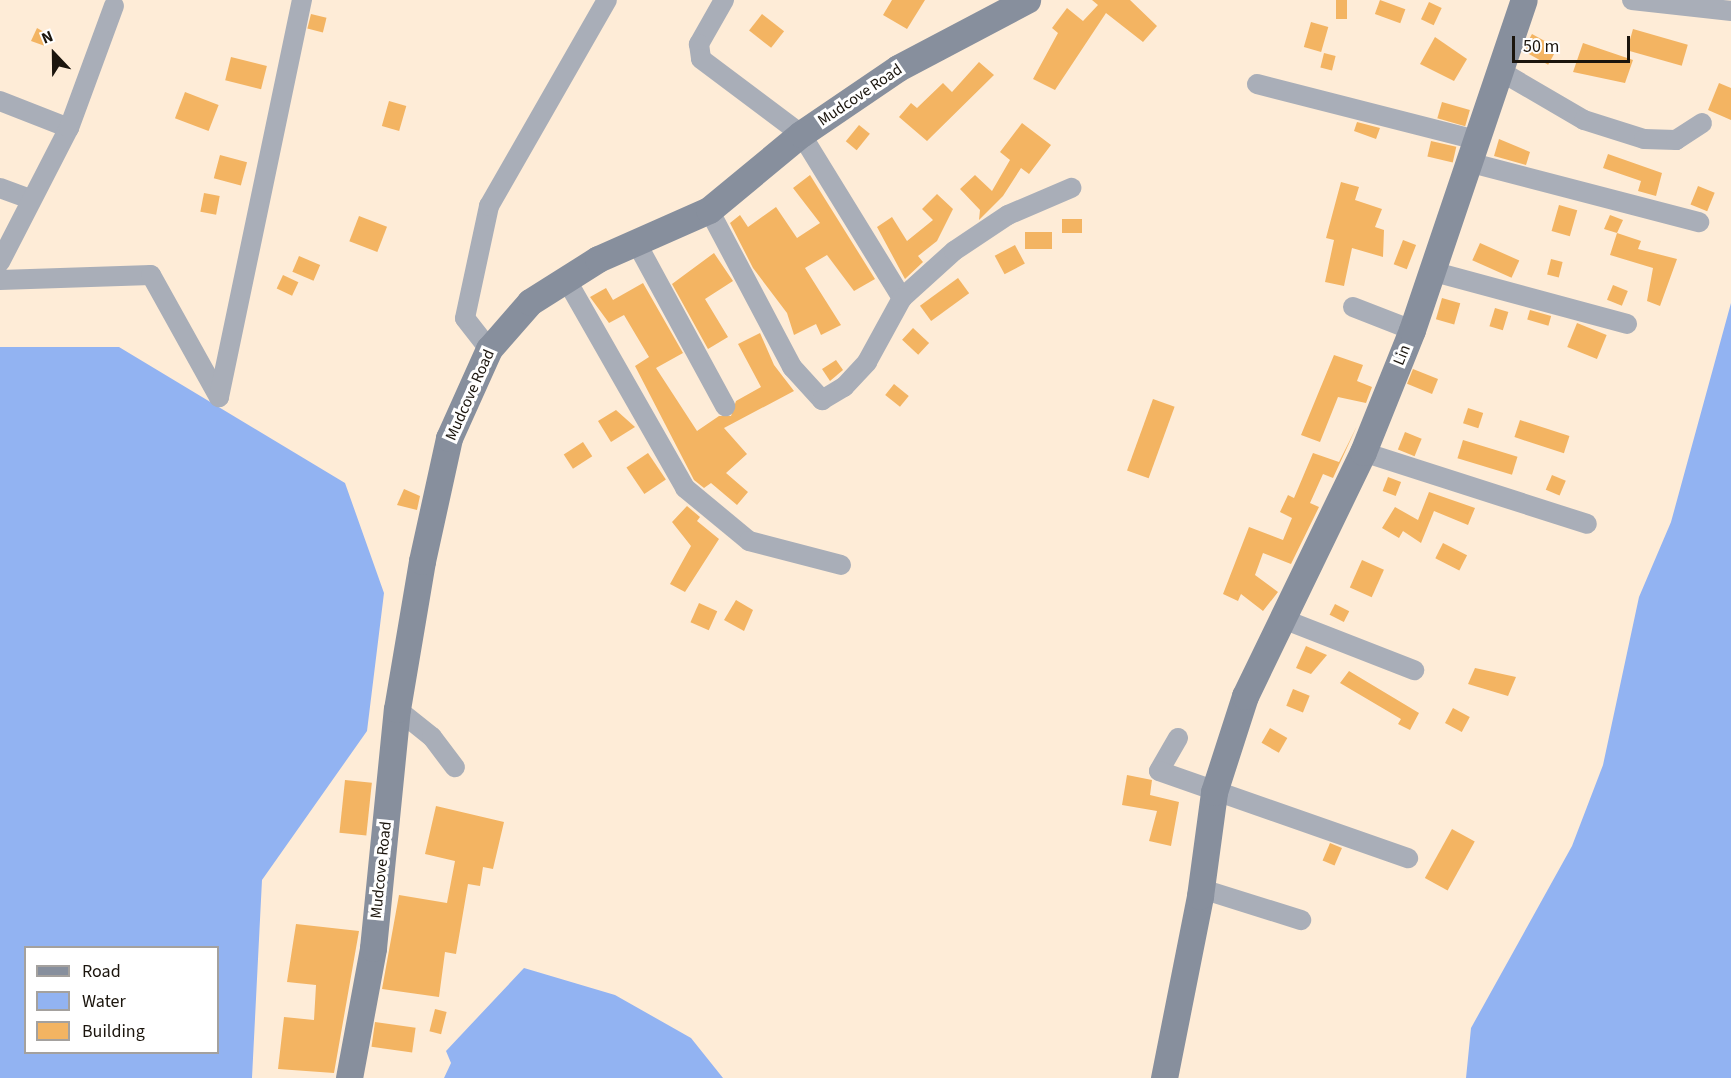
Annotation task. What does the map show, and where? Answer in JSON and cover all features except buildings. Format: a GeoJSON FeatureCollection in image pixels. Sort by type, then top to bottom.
{"type":"FeatureCollection","features":[{"type":"Feature","properties":{"kind":"street"},"geometry":{"type":"LineString","coordinates":[[0,280],[151,275],[219,397],[302,0]]}},
{"type":"Feature","properties":{"kind":"street"},"geometry":{"type":"LineString","coordinates":[[489,349],[465,318],[489,206],[607,0]]}},
{"type":"Feature","properties":{"kind":"street"},"geometry":{"type":"LineString","coordinates":[[724,0],[699,44],[701,59],[801,134],[902,298]]}},
{"type":"Feature","properties":{"kind":"street","name":"Mudcove Road"},"geometry":{"type":"LineString","coordinates":[[349,1078],[374,948],[397,709],[449,438],[489,349],[530,302],[566,279],[636,242],[709,210],[801,134],[897,68],[1028,0]]}},
{"type":"Feature","properties":{"kind":"street","name":"Lin"},"geometry":{"type":"LineString","coordinates":[[1164,1078],[1202,889],[1214,792],[1245,696],[1363,452],[1412,330],[1524,0]]}},
{"type":"Feature","properties":{"kind":"street"},"geometry":{"type":"LineString","coordinates":[[1632,0],[1731,11]]}},
{"type":"Feature","properties":{"kind":"street"},"geometry":{"type":"LineString","coordinates":[[0,262],[69,128],[114,6]]}},
{"type":"Feature","properties":{"kind":"street"},"geometry":{"type":"LineString","coordinates":[[1500,71],[1584,120],[1644,139],[1676,140],[1702,123]]}},
{"type":"Feature","properties":{"kind":"street"},"geometry":{"type":"LineString","coordinates":[[1257,84],[1698,222]]}},
{"type":"Feature","properties":{"kind":"street"},"geometry":{"type":"LineString","coordinates":[[0,101],[69,128]]}},
{"type":"Feature","properties":{"kind":"street"},"geometry":{"type":"LineString","coordinates":[[0,188],[31,199]]}},
{"type":"Feature","properties":{"kind":"street"},"geometry":{"type":"LineString","coordinates":[[709,210],[792,367],[822,400],[844,387],[867,362],[902,298],[954,251],[1008,215],[1071,188]]}},
{"type":"Feature","properties":{"kind":"street"},"geometry":{"type":"LineString","coordinates":[[636,242],[725,406]]}},
{"type":"Feature","properties":{"kind":"street"},"geometry":{"type":"LineString","coordinates":[[1431,271],[1627,324]]}},
{"type":"Feature","properties":{"kind":"street"},"geometry":{"type":"LineString","coordinates":[[566,279],[685,488],[749,541],[841,565]]}},
{"type":"Feature","properties":{"kind":"street"},"geometry":{"type":"LineString","coordinates":[[1353,307],[1412,330]]}},
{"type":"Feature","properties":{"kind":"street"},"geometry":{"type":"LineString","coordinates":[[1363,452],[1587,524]]}},
{"type":"Feature","properties":{"kind":"street"},"geometry":{"type":"LineString","coordinates":[[1283,619],[1414,670]]}},
{"type":"Feature","properties":{"kind":"street"},"geometry":{"type":"LineString","coordinates":[[397,709],[432,737],[455,767]]}},
{"type":"Feature","properties":{"kind":"street"},"geometry":{"type":"LineString","coordinates":[[1178,738],[1159,771],[1408,858]]}},
{"type":"Feature","properties":{"kind":"street"},"geometry":{"type":"LineString","coordinates":[[1202,889],[1301,920]]}},
{"type":"Feature","properties":{"kind":"water"},"geometry":{"type":"Polygon","coordinates":[[[1731,303],[1731,1078],[1466,1078],[1471,1028],[1572,846],[1603,765],[1639,597],[1671,522],[1731,303]]]}},
{"type":"Feature","properties":{"kind":"water"},"geometry":{"type":"Polygon","coordinates":[[[0,347],[119,347],[345,483],[384,593],[367,731],[262,880],[252,1078],[0,1078],[0,347]]]}},
{"type":"Feature","properties":{"kind":"water"},"geometry":{"type":"Polygon","coordinates":[[[524,968],[615,995],[691,1038],[723,1078],[444,1078],[451,1063],[446,1051],[524,968]]]}}]}
